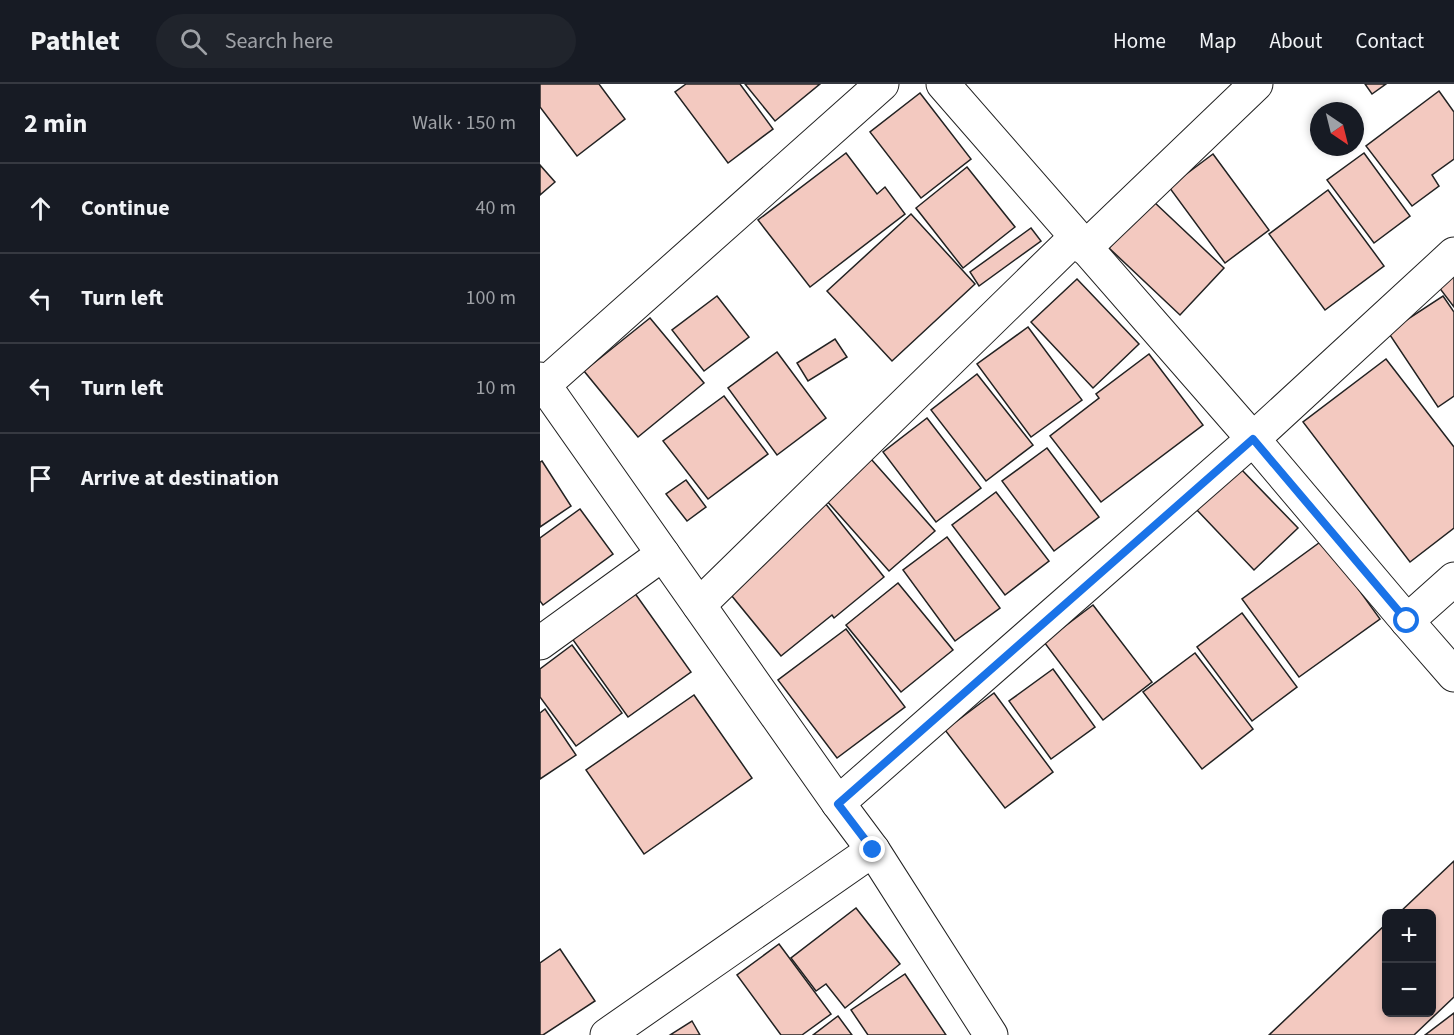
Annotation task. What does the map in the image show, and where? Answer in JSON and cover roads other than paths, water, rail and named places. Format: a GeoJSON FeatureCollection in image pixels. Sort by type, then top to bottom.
{"type":"FeatureCollection","features":[{"type":"Feature","properties":{"kind":"street"},"geometry":{"type":"LineString","coordinates":[[882,84],[542,382],[838,804],[873,850],[991,1035]]}},
{"type":"Feature","properties":{"kind":"street"},"geometry":{"type":"LineString","coordinates":[[943,84],[1253,439],[1454,675]]}},
{"type":"Feature","properties":{"kind":"street"},"geometry":{"type":"LineString","coordinates":[[699,605],[1081,243],[1256,84]]}},
{"type":"Feature","properties":{"kind":"street"},"geometry":{"type":"LineString","coordinates":[[838,804],[1253,439],[1454,254]]}},
{"type":"Feature","properties":{"kind":"street"},"geometry":{"type":"LineString","coordinates":[[540,643],[663,554]]}},
{"type":"Feature","properties":{"kind":"street"},"geometry":{"type":"LineString","coordinates":[[1407,621],[1454,579]]}},
{"type":"Feature","properties":{"kind":"street"},"geometry":{"type":"LineString","coordinates":[[607,1035],[873,850]]}}]}
